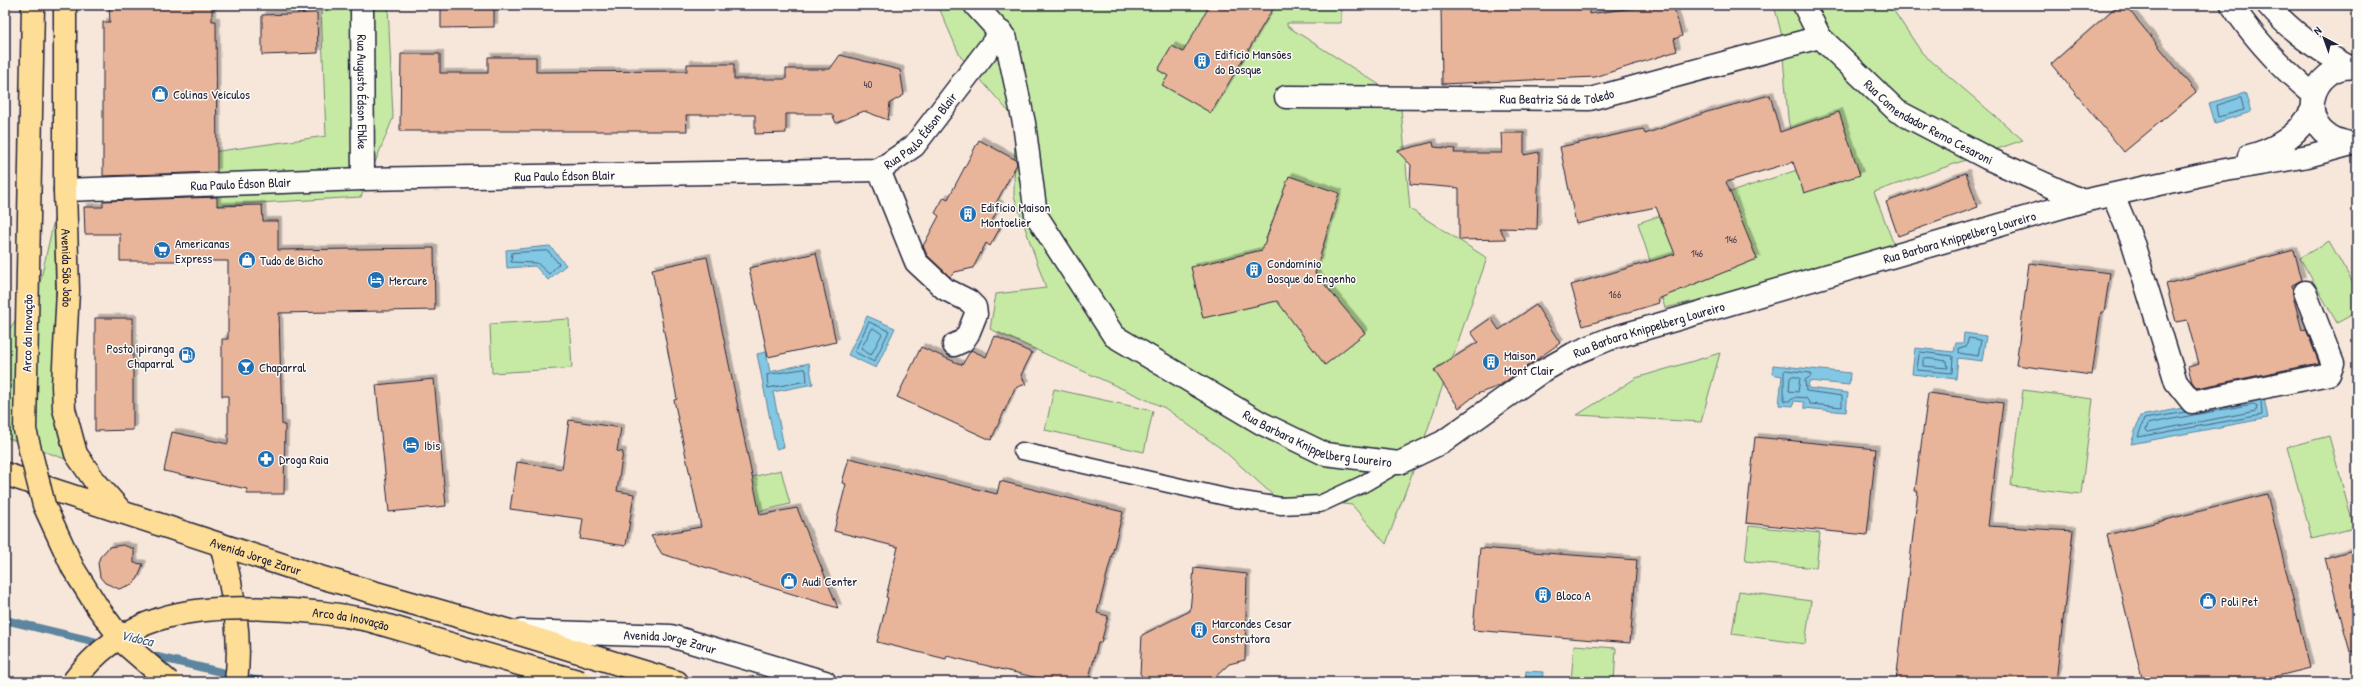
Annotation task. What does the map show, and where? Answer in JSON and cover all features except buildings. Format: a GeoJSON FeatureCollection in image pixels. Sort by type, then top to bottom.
{"type":"FeatureCollection","features":[{"type":"Feature","properties":{"kind":"main road","name":"Arco da Inovação"},"geometry":{"type":"LineString","coordinates":[[33,5],[25,430],[44,505],[73,568],[98,608],[125,644],[169,682]]}},
{"type":"Feature","properties":{"kind":"main road","name":"Avenida São João"},"geometry":{"type":"LineString","coordinates":[[65,5],[65,190],[68,291],[63,385],[64,409],[76,454],[94,480],[122,512]]}},
{"type":"Feature","properties":{"kind":"main road","name":"Avenida Jorge Zarur"},"geometry":{"type":"LineString","coordinates":[[5,474],[320,577],[510,631],[677,682]]}},
{"type":"Feature","properties":{"kind":"main road"},"geometry":{"type":"LineString","coordinates":[[221,545],[230,579],[238,652],[236,682]]}},
{"type":"Feature","properties":{"kind":"main road","name":"Arco da Inovação"},"geometry":{"type":"LineString","coordinates":[[73,682],[102,649],[131,630],[165,616],[222,607],[314,610],[342,614],[368,620],[581,682]]}},
{"type":"Feature","properties":{"kind":"street","name":"Rua Augusto Édson Ehlke"},"geometry":{"type":"LineString","coordinates":[[362,5],[363,179]]}},
{"type":"Feature","properties":{"kind":"street","name":"Rua Barbara Knippelberg Loureiro"},"geometry":{"type":"LineString","coordinates":[[975,5],[1006,39],[1024,123],[1036,214],[1114,336],[1261,423],[1325,454],[1399,463],[1443,442],[1541,372],[1573,354],[1609,338],[2083,202],[2214,172],[2308,156],[2354,143]]}},
{"type":"Feature","properties":{"kind":"street","name":"Rua Comendador Remo Cesaroni"},"geometry":{"type":"LineString","coordinates":[[1804,5],[1820,37],[1897,111],[1987,158],[2083,202]]}},
{"type":"Feature","properties":{"kind":"street"},"geometry":{"type":"LineString","coordinates":[[2232,5],[2266,51],[2289,74],[2313,102],[2319,128],[2334,140],[2354,143]]}},
{"type":"Feature","properties":{"kind":"street"},"geometry":{"type":"LineString","coordinates":[[2268,5],[2299,35],[2322,52],[2353,67]]}},
{"type":"Feature","properties":{"kind":"street","name":"Rua Paulo Édson Blair"},"geometry":{"type":"LineString","coordinates":[[65,190],[363,179],[879,170],[914,146],[1001,32]]}},
{"type":"Feature","properties":{"kind":"street","name":"Rua Beatriz Sá de Toledo"},"geometry":{"type":"LineString","coordinates":[[1286,97],[1590,99],[1820,37]]}},
{"type":"Feature","properties":{"kind":"street","name":"Rua Barbara Knippelberg Loureiro"},"geometry":{"type":"LineString","coordinates":[[2214,172],[2237,160],[2278,146],[2306,122],[2313,102],[2316,87],[2325,76],[2336,70],[2353,67]]}},
{"type":"Feature","properties":{"kind":"street"},"geometry":{"type":"LineString","coordinates":[[879,170],[916,262],[945,289],[969,301],[975,307],[976,314],[970,330],[963,341],[954,345]]}},
{"type":"Feature","properties":{"kind":"street"},"geometry":{"type":"LineString","coordinates":[[2113,195],[2132,240],[2176,382],[2192,402],[2329,374],[2333,364],[2304,292]]}},
{"type":"Feature","properties":{"kind":"street","name":"Avenida Jorge Zarur"},"geometry":{"type":"LineString","coordinates":[[510,631],[670,636],[825,682]]}},
{"type":"Feature","properties":{"kind":"lane"},"geometry":{"type":"LineString","coordinates":[[1022,451],[1230,498],[1281,506],[1320,504],[1363,484],[1399,463]]}},
{"type":"Feature","properties":{"kind":"green space"},"geometry":{"type":"Polygon","coordinates":[[[321,5],[388,5],[393,118],[361,197],[206,206],[205,153],[326,136],[321,5]]]}},
{"type":"Feature","properties":{"kind":"green space"},"geometry":{"type":"Polygon","coordinates":[[[899,5],[1341,5],[1341,23],[1287,23],[1287,26],[1400,98],[1410,209],[1487,258],[1417,460],[1386,544],[1352,505],[1274,496],[1223,450],[1165,408],[990,329],[996,294],[1046,288],[1014,196],[1015,119],[960,56],[940,10],[899,5]]]}},
{"type":"Feature","properties":{"kind":"green space"},"geometry":{"type":"Polygon","coordinates":[[[1774,5],[1890,5],[1922,53],[2023,140],[1874,192],[1897,253],[1665,308],[1638,223],[1797,170],[1788,118],[1781,32],[1774,5]]]}},
{"type":"Feature","properties":{"kind":"green space"},"geometry":{"type":"Polygon","coordinates":[[[55,215],[56,403],[68,460],[5,437],[5,336],[40,283],[55,215]]]}},
{"type":"Feature","properties":{"kind":"green space"},"geometry":{"type":"Polygon","coordinates":[[[2329,241],[2357,290],[2357,312],[2337,323],[2300,258],[2329,241]]]}},
{"type":"Feature","properties":{"kind":"green space"},"geometry":{"type":"Polygon","coordinates":[[[569,319],[572,368],[492,373],[490,324],[569,319]]]}},
{"type":"Feature","properties":{"kind":"green space"},"geometry":{"type":"Polygon","coordinates":[[[1720,353],[1701,422],[1577,415],[1636,378],[1720,353]]]}},
{"type":"Feature","properties":{"kind":"green space"},"geometry":{"type":"Polygon","coordinates":[[[1054,389],[1153,411],[1144,452],[1045,430],[1054,389]]]}},
{"type":"Feature","properties":{"kind":"green space"},"geometry":{"type":"Polygon","coordinates":[[[2023,390],[2093,399],[2081,494],[2011,486],[2023,390]]]}},
{"type":"Feature","properties":{"kind":"green space"},"geometry":{"type":"Polygon","coordinates":[[[2329,436],[2354,528],[2312,539],[2287,447],[2329,436]]]}},
{"type":"Feature","properties":{"kind":"green space"},"geometry":{"type":"Polygon","coordinates":[[[781,470],[790,504],[736,517],[728,483],[781,470]]]}},
{"type":"Feature","properties":{"kind":"green space"},"geometry":{"type":"Polygon","coordinates":[[[1749,526],[1820,533],[1816,568],[1745,561],[1749,526]]]}},
{"type":"Feature","properties":{"kind":"green space"},"geometry":{"type":"Polygon","coordinates":[[[1739,591],[1811,601],[1805,644],[1732,634],[1739,591]]]}},
{"type":"Feature","properties":{"kind":"green space"},"geometry":{"type":"Polygon","coordinates":[[[1574,645],[1616,648],[1614,682],[1571,682],[1574,645]]]}},
{"type":"Feature","properties":{"kind":"water"},"geometry":{"type":"Polygon","coordinates":[[[2245,93],[2251,112],[2215,123],[2209,103],[2245,93]]]}},
{"type":"Feature","properties":{"kind":"water"},"geometry":{"type":"Polygon","coordinates":[[[550,246],[566,265],[548,280],[535,266],[507,268],[506,250],[550,246]]]}},
{"type":"Feature","properties":{"kind":"water"},"geometry":{"type":"Polygon","coordinates":[[[867,316],[895,328],[876,368],[848,355],[867,316]]]}},
{"type":"Feature","properties":{"kind":"water"},"geometry":{"type":"Polygon","coordinates":[[[1964,333],[1986,336],[1982,361],[1958,358],[1956,379],[1912,374],[1915,348],[1954,352],[1956,343],[1963,343],[1964,333]]]}},
{"type":"Feature","properties":{"kind":"water"},"geometry":{"type":"Polygon","coordinates":[[[766,352],[770,372],[809,363],[813,384],[773,392],[784,447],[776,449],[757,354],[766,352]]]}},
{"type":"Feature","properties":{"kind":"water"},"geometry":{"type":"Polygon","coordinates":[[[1773,365],[1850,373],[1849,385],[1809,381],[1808,388],[1848,393],[1846,412],[1804,408],[1804,402],[1794,401],[1793,406],[1779,405],[1782,376],[1772,374],[1773,365]]]}},
{"type":"Feature","properties":{"kind":"water"},"geometry":{"type":"Polygon","coordinates":[[[2263,393],[2268,418],[2131,444],[2140,416],[2263,393]]]}},
{"type":"Feature","properties":{"kind":"water"},"geometry":{"type":"Polygon","coordinates":[[[1526,671],[1543,672],[1542,682],[1525,682],[1526,671]]]}},
{"type":"Feature","properties":{"kind":"waterway","name":"Vidoca"},"geometry":{"type":"LineString","coordinates":[[5,620],[105,644]]}},
{"type":"Feature","properties":{"kind":"waterway","name":"Vidoca"},"geometry":{"type":"LineString","coordinates":[[145,654],[263,682]]}},
{"type":"Feature","properties":{"kind":"place","name":"Edifício Mansões do Bosque"},"geometry":{"type":"Point","coordinates":[1202,61]}},
{"type":"Feature","properties":{"kind":"place","name":"Colinas Veículos"},"geometry":{"type":"Point","coordinates":[160,94]}},
{"type":"Feature","properties":{"kind":"place","name":"Edifício Maison Montoelier"},"geometry":{"type":"Point","coordinates":[968,214]}},
{"type":"Feature","properties":{"kind":"place","name":"Americanas Express"},"geometry":{"type":"Point","coordinates":[162,250]}},
{"type":"Feature","properties":{"kind":"place","name":"Tudo de Bicho"},"geometry":{"type":"Point","coordinates":[247,260]}},
{"type":"Feature","properties":{"kind":"place","name":"Condomínio Bosque do Engenho"},"geometry":{"type":"Point","coordinates":[1254,270]}},
{"type":"Feature","properties":{"kind":"place","name":"Mercure"},"geometry":{"type":"Point","coordinates":[376,280]}},
{"type":"Feature","properties":{"kind":"place","name":"Posto ipiranga Chaparral"},"geometry":{"type":"Point","coordinates":[187,355]}},
{"type":"Feature","properties":{"kind":"place","name":"Maison Mont Clair"},"geometry":{"type":"Point","coordinates":[1491,362]}},
{"type":"Feature","properties":{"kind":"place","name":"Chaparral"},"geometry":{"type":"Point","coordinates":[246,367]}},
{"type":"Feature","properties":{"kind":"place","name":"Ibis"},"geometry":{"type":"Point","coordinates":[411,445]}},
{"type":"Feature","properties":{"kind":"place","name":"Droga Raia"},"geometry":{"type":"Point","coordinates":[266,459]}},
{"type":"Feature","properties":{"kind":"place","name":"Audi Center"},"geometry":{"type":"Point","coordinates":[789,581]}},
{"type":"Feature","properties":{"kind":"place","name":"Bloco A"},"geometry":{"type":"Point","coordinates":[1543,595]}},
{"type":"Feature","properties":{"kind":"place","name":"Poli Pet"},"geometry":{"type":"Point","coordinates":[2208,601]}},
{"type":"Feature","properties":{"kind":"place","name":"Marcondes Cesar Construtora"},"geometry":{"type":"Point","coordinates":[1199,630]}}]}
